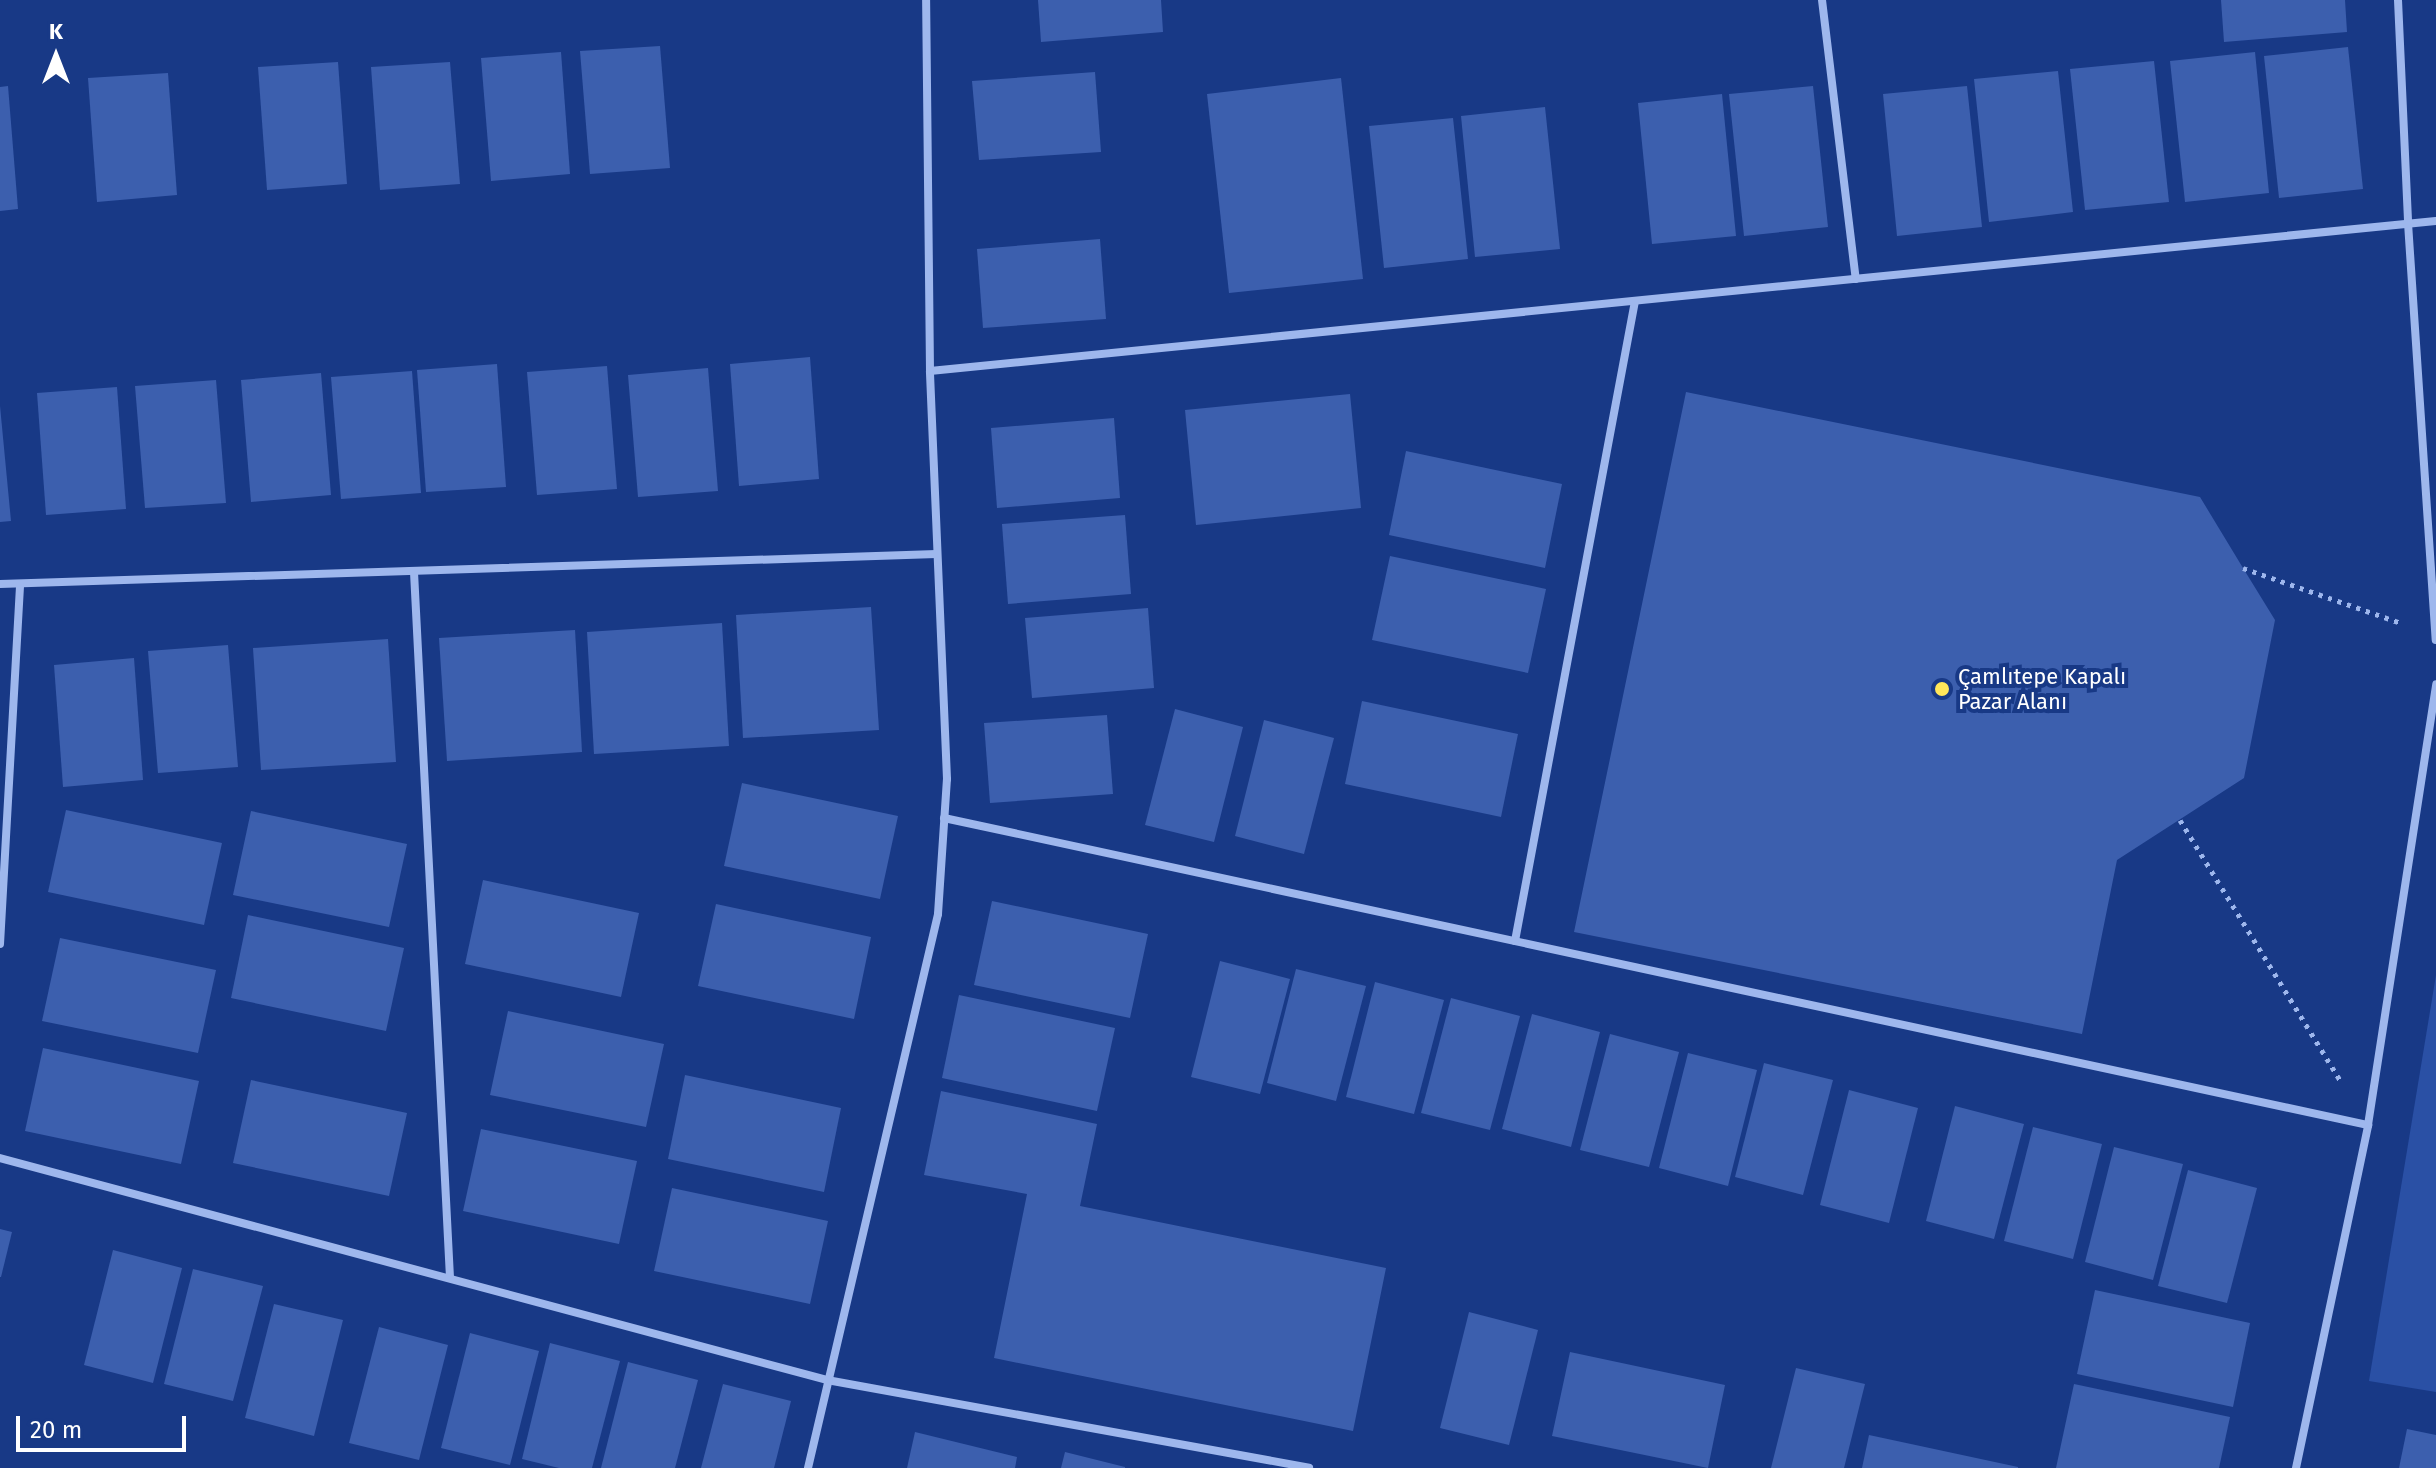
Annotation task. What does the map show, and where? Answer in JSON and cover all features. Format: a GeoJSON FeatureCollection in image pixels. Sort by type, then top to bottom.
{"type":"FeatureCollection","features":[{"type":"Feature","properties":{"kind":"street"},"geometry":{"type":"LineString","coordinates":[[808,1468],[938,914],[947,779],[930,371],[926,0]]}},
{"type":"Feature","properties":{"kind":"street"},"geometry":{"type":"LineString","coordinates":[[1822,0],[1856,279]]}},
{"type":"Feature","properties":{"kind":"street"},"geometry":{"type":"LineString","coordinates":[[2398,0],[2408,223],[2436,637]]}},
{"type":"Feature","properties":{"kind":"street"},"geometry":{"type":"LineString","coordinates":[[930,371],[2436,221]]}},
{"type":"Feature","properties":{"kind":"street"},"geometry":{"type":"LineString","coordinates":[[1515,941],[1635,301]]}},
{"type":"Feature","properties":{"kind":"street"},"geometry":{"type":"LineString","coordinates":[[0,584],[937,554]]}},
{"type":"Feature","properties":{"kind":"street"},"geometry":{"type":"LineString","coordinates":[[414,572],[450,1278]]}},
{"type":"Feature","properties":{"kind":"street"},"geometry":{"type":"LineString","coordinates":[[0,944],[20,585]]}},
{"type":"Feature","properties":{"kind":"street"},"geometry":{"type":"LineString","coordinates":[[2296,1468],[2368,1125],[2436,684]]}},
{"type":"Feature","properties":{"kind":"street"},"geometry":{"type":"LineString","coordinates":[[944,818],[2368,1125]]}},
{"type":"Feature","properties":{"kind":"street"},"geometry":{"type":"LineString","coordinates":[[0,1158],[827,1380],[1309,1468]]}},
{"type":"Feature","properties":{"kind":"path"},"geometry":{"type":"LineString","coordinates":[[2243,568],[2436,637]]}},
{"type":"Feature","properties":{"kind":"path"},"geometry":{"type":"LineString","coordinates":[[2180,820],[2368,1125]]}},
{"type":"Feature","properties":{"kind":"shaded area"},"geometry":{"type":"Polygon","coordinates":[[[2436,975],[2436,1392],[2369,1381],[2436,975]]]}},
{"type":"Feature","properties":{"kind":"building"},"geometry":{"type":"Polygon","coordinates":[[[1038,0],[1161,0],[1163,32],[1041,42],[1038,0]]]}},
{"type":"Feature","properties":{"kind":"building"},"geometry":{"type":"Polygon","coordinates":[[[2221,0],[2345,0],[2347,32],[2224,42],[2221,0]]]}},
{"type":"Feature","properties":{"kind":"building"},"geometry":{"type":"Polygon","coordinates":[[[660,46],[670,168],[590,174],[580,51],[660,46]]]}},
{"type":"Feature","properties":{"kind":"building"},"geometry":{"type":"Polygon","coordinates":[[[2348,47],[2363,189],[2279,198],[2264,56],[2348,47]]]}},
{"type":"Feature","properties":{"kind":"building"},"geometry":{"type":"Polygon","coordinates":[[[561,52],[570,174],[491,181],[481,58],[561,52]]]}},
{"type":"Feature","properties":{"kind":"building"},"geometry":{"type":"Polygon","coordinates":[[[2255,52],[2269,193],[2185,202],[2170,61],[2255,52]]]}},
{"type":"Feature","properties":{"kind":"building"},"geometry":{"type":"Polygon","coordinates":[[[2154,61],[2169,202],[2085,210],[2070,69],[2154,61]]]}},
{"type":"Feature","properties":{"kind":"building"},"geometry":{"type":"Polygon","coordinates":[[[338,62],[347,184],[267,190],[258,67],[338,62]]]}},
{"type":"Feature","properties":{"kind":"building"},"geometry":{"type":"Polygon","coordinates":[[[450,62],[460,184],[380,190],[371,67],[450,62]]]}},
{"type":"Feature","properties":{"kind":"building"},"geometry":{"type":"Polygon","coordinates":[[[2058,71],[2073,212],[1989,222],[1974,79],[2058,71]]]}},
{"type":"Feature","properties":{"kind":"building"},"geometry":{"type":"Polygon","coordinates":[[[1095,72],[1101,152],[979,160],[972,81],[1095,72]]]}},
{"type":"Feature","properties":{"kind":"building"},"geometry":{"type":"Polygon","coordinates":[[[168,73],[177,195],[97,202],[88,78],[168,73]]]}},
{"type":"Feature","properties":{"kind":"building"},"geometry":{"type":"Polygon","coordinates":[[[1341,78],[1363,279],[1229,293],[1207,94],[1341,78]]]}},
{"type":"Feature","properties":{"kind":"building"},"geometry":{"type":"Polygon","coordinates":[[[8,86],[18,209],[0,211],[0,87],[8,86]]]}},
{"type":"Feature","properties":{"kind":"building"},"geometry":{"type":"Polygon","coordinates":[[[1813,86],[1828,227],[1744,236],[1729,94],[1813,86]]]}},
{"type":"Feature","properties":{"kind":"building"},"geometry":{"type":"Polygon","coordinates":[[[1967,86],[1982,227],[1897,236],[1883,94],[1967,86]]]}},
{"type":"Feature","properties":{"kind":"building"},"geometry":{"type":"Polygon","coordinates":[[[1722,94],[1736,236],[1652,244],[1638,103],[1722,94]]]}},
{"type":"Feature","properties":{"kind":"building"},"geometry":{"type":"Polygon","coordinates":[[[1545,107],[1560,249],[1475,257],[1461,116],[1545,107]]]}},
{"type":"Feature","properties":{"kind":"building"},"geometry":{"type":"Polygon","coordinates":[[[1453,118],[1468,259],[1384,268],[1369,126],[1453,118]]]}},
{"type":"Feature","properties":{"kind":"building"},"geometry":{"type":"Polygon","coordinates":[[[1100,239],[1106,319],[983,328],[977,249],[1100,239]]]}},
{"type":"Feature","properties":{"kind":"building"},"geometry":{"type":"Polygon","coordinates":[[[810,357],[819,479],[739,486],[730,364],[810,357]]]}},
{"type":"Feature","properties":{"kind":"building"},"geometry":{"type":"Polygon","coordinates":[[[497,364],[506,487],[426,492],[417,370],[497,364]]]}},
{"type":"Feature","properties":{"kind":"building"},"geometry":{"type":"Polygon","coordinates":[[[607,366],[617,489],[537,495],[527,372],[607,366]]]}},
{"type":"Feature","properties":{"kind":"building"},"geometry":{"type":"Polygon","coordinates":[[[708,368],[718,491],[638,497],[628,375],[708,368]]]}},
{"type":"Feature","properties":{"kind":"building"},"geometry":{"type":"Polygon","coordinates":[[[412,371],[421,493],[341,499],[331,377],[412,371]]]}},
{"type":"Feature","properties":{"kind":"building"},"geometry":{"type":"Polygon","coordinates":[[[321,373],[331,495],[251,502],[241,380],[321,373]]]}},
{"type":"Feature","properties":{"kind":"building"},"geometry":{"type":"Polygon","coordinates":[[[216,380],[226,503],[145,508],[135,386],[216,380]]]}},
{"type":"Feature","properties":{"kind":"building"},"geometry":{"type":"Polygon","coordinates":[[[117,387],[126,509],[46,515],[37,393],[117,387]]]}},
{"type":"Feature","properties":{"kind":"building","name":"Çamlıtepe Kapalı Pazar Alanı"},"geometry":{"type":"Polygon","coordinates":[[[1686,392],[2200,497],[2275,620],[2244,778],[2117,860],[2082,1034],[1574,932],[1686,392]]]}},
{"type":"Feature","properties":{"kind":"building"},"geometry":{"type":"Polygon","coordinates":[[[1350,394],[1361,508],[1196,525],[1185,410],[1350,394]]]}},
{"type":"Feature","properties":{"kind":"building"},"geometry":{"type":"Polygon","coordinates":[[[0,406],[11,521],[0,522],[0,406]]]}},
{"type":"Feature","properties":{"kind":"building"},"geometry":{"type":"Polygon","coordinates":[[[1114,418],[1120,498],[997,508],[991,428],[1114,418]]]}},
{"type":"Feature","properties":{"kind":"building"},"geometry":{"type":"Polygon","coordinates":[[[1406,451],[1562,484],[1545,568],[1389,535],[1406,451]]]}},
{"type":"Feature","properties":{"kind":"building"},"geometry":{"type":"Polygon","coordinates":[[[1125,515],[1131,594],[1008,604],[1002,524],[1125,515]]]}},
{"type":"Feature","properties":{"kind":"building"},"geometry":{"type":"Polygon","coordinates":[[[1390,556],[1546,589],[1528,673],[1372,640],[1390,556]]]}},
{"type":"Feature","properties":{"kind":"building"},"geometry":{"type":"Polygon","coordinates":[[[871,607],[879,730],[743,738],[736,615],[871,607]]]}},
{"type":"Feature","properties":{"kind":"building"},"geometry":{"type":"Polygon","coordinates":[[[1148,608],[1154,688],[1032,698],[1025,618],[1148,608]]]}},
{"type":"Feature","properties":{"kind":"building"},"geometry":{"type":"Polygon","coordinates":[[[722,623],[729,746],[594,754],[587,632],[722,623]]]}},
{"type":"Feature","properties":{"kind":"building"},"geometry":{"type":"Polygon","coordinates":[[[575,630],[582,752],[447,761],[439,638],[575,630]]]}},
{"type":"Feature","properties":{"kind":"building"},"geometry":{"type":"Polygon","coordinates":[[[388,639],[396,762],[261,770],[253,648],[388,639]]]}},
{"type":"Feature","properties":{"kind":"building"},"geometry":{"type":"Polygon","coordinates":[[[228,645],[238,767],[158,773],[148,651],[228,645]]]}},
{"type":"Feature","properties":{"kind":"building"},"geometry":{"type":"Polygon","coordinates":[[[134,658],[143,780],[63,787],[54,665],[134,658]]]}},
{"type":"Feature","properties":{"kind":"building"},"geometry":{"type":"Polygon","coordinates":[[[1362,701],[1518,734],[1501,817],[1345,784],[1362,701]]]}},
{"type":"Feature","properties":{"kind":"building"},"geometry":{"type":"Polygon","coordinates":[[[1175,709],[1243,727],[1214,842],[1145,825],[1175,709]]]}},
{"type":"Feature","properties":{"kind":"building"},"geometry":{"type":"Polygon","coordinates":[[[1107,715],[1113,794],[990,803],[984,723],[1107,715]]]}},
{"type":"Feature","properties":{"kind":"building"},"geometry":{"type":"Polygon","coordinates":[[[1264,720],[1334,738],[1304,854],[1235,836],[1264,720]]]}},
{"type":"Feature","properties":{"kind":"building"},"geometry":{"type":"Polygon","coordinates":[[[742,783],[898,816],[880,899],[724,866],[742,783]]]}},
{"type":"Feature","properties":{"kind":"building"},"geometry":{"type":"Polygon","coordinates":[[[66,810],[222,843],[204,925],[48,892],[66,810]]]}},
{"type":"Feature","properties":{"kind":"building"},"geometry":{"type":"Polygon","coordinates":[[[251,811],[407,844],[389,927],[233,895],[251,811]]]}},
{"type":"Feature","properties":{"kind":"building"},"geometry":{"type":"Polygon","coordinates":[[[483,880],[639,913],[621,997],[465,964],[483,880]]]}},
{"type":"Feature","properties":{"kind":"building"},"geometry":{"type":"Polygon","coordinates":[[[992,901],[1148,934],[1130,1018],[974,985],[992,901]]]}},
{"type":"Feature","properties":{"kind":"building"},"geometry":{"type":"Polygon","coordinates":[[[716,904],[871,937],[854,1019],[698,986],[716,904]]]}},
{"type":"Feature","properties":{"kind":"building"},"geometry":{"type":"Polygon","coordinates":[[[248,915],[404,948],[386,1031],[231,998],[248,915]]]}},
{"type":"Feature","properties":{"kind":"building"},"geometry":{"type":"Polygon","coordinates":[[[60,938],[216,970],[198,1053],[42,1021],[60,938]]]}},
{"type":"Feature","properties":{"kind":"building"},"geometry":{"type":"Polygon","coordinates":[[[1220,961],[1290,979],[1260,1094],[1191,1077],[1220,961]]]}},
{"type":"Feature","properties":{"kind":"building"},"geometry":{"type":"Polygon","coordinates":[[[1296,969],[1366,986],[1336,1101],[1267,1083],[1296,969]]]}},
{"type":"Feature","properties":{"kind":"building"},"geometry":{"type":"Polygon","coordinates":[[[1375,982],[1444,1000],[1414,1114],[1346,1097],[1375,982]]]}},
{"type":"Feature","properties":{"kind":"building"},"geometry":{"type":"Polygon","coordinates":[[[959,995],[1115,1028],[1097,1111],[942,1078],[959,995]]]}},
{"type":"Feature","properties":{"kind":"building"},"geometry":{"type":"Polygon","coordinates":[[[1451,998],[1520,1016],[1490,1130],[1421,1113],[1451,998]]]}},
{"type":"Feature","properties":{"kind":"building"},"geometry":{"type":"Polygon","coordinates":[[[508,1011],[664,1044],[646,1127],[490,1095],[508,1011]]]}},
{"type":"Feature","properties":{"kind":"building"},"geometry":{"type":"Polygon","coordinates":[[[1532,1014],[1600,1032],[1571,1147],[1502,1129],[1532,1014]]]}},
{"type":"Feature","properties":{"kind":"building"},"geometry":{"type":"Polygon","coordinates":[[[1610,1034],[1679,1052],[1649,1167],[1580,1150],[1610,1034]]]}},
{"type":"Feature","properties":{"kind":"building"},"geometry":{"type":"Polygon","coordinates":[[[43,1048],[199,1081],[181,1164],[25,1131],[43,1048]]]}},
{"type":"Feature","properties":{"kind":"building"},"geometry":{"type":"Polygon","coordinates":[[[1688,1053],[1757,1070],[1728,1186],[1659,1168],[1688,1053]]]}},
{"type":"Feature","properties":{"kind":"building"},"geometry":{"type":"Polygon","coordinates":[[[1764,1063],[1833,1080],[1803,1195],[1735,1177],[1764,1063]]]}},
{"type":"Feature","properties":{"kind":"building"},"geometry":{"type":"Polygon","coordinates":[[[685,1075],[841,1108],[824,1192],[668,1159],[685,1075]]]}},
{"type":"Feature","properties":{"kind":"building"},"geometry":{"type":"Polygon","coordinates":[[[251,1080],[407,1113],[389,1196],[233,1163],[251,1080]]]}},
{"type":"Feature","properties":{"kind":"building"},"geometry":{"type":"Polygon","coordinates":[[[1849,1090],[1918,1108],[1889,1223],[1820,1205],[1849,1090]]]}},
{"type":"Feature","properties":{"kind":"building"},"geometry":{"type":"Polygon","coordinates":[[[941,1091],[1097,1124],[1080,1206],[1386,1268],[1353,1431],[994,1358],[1027,1194],[924,1175],[941,1091]]]}},
{"type":"Feature","properties":{"kind":"building"},"geometry":{"type":"Polygon","coordinates":[[[1955,1106],[2024,1124],[1994,1239],[1926,1221],[1955,1106]]]}},
{"type":"Feature","properties":{"kind":"building"},"geometry":{"type":"Polygon","coordinates":[[[2033,1127],[2102,1144],[2073,1259],[2004,1241],[2033,1127]]]}},
{"type":"Feature","properties":{"kind":"building"},"geometry":{"type":"Polygon","coordinates":[[[481,1129],[637,1161],[619,1244],[463,1211],[481,1129]]]}},
{"type":"Feature","properties":{"kind":"building"},"geometry":{"type":"Polygon","coordinates":[[[2114,1147],[2183,1164],[2153,1280],[2085,1262],[2114,1147]]]}},
{"type":"Feature","properties":{"kind":"building"},"geometry":{"type":"Polygon","coordinates":[[[2188,1170],[2257,1188],[2227,1303],[2158,1286],[2188,1170]]]}},
{"type":"Feature","properties":{"kind":"building"},"geometry":{"type":"Polygon","coordinates":[[[672,1188],[828,1221],[810,1304],[654,1271],[672,1188]]]}},
{"type":"Feature","properties":{"kind":"building"},"geometry":{"type":"Polygon","coordinates":[[[0,1229],[12,1232],[1,1277],[0,1277],[0,1229]]]}},
{"type":"Feature","properties":{"kind":"building"},"geometry":{"type":"Polygon","coordinates":[[[113,1250],[182,1268],[153,1383],[84,1365],[113,1250]]]}},
{"type":"Feature","properties":{"kind":"building"},"geometry":{"type":"Polygon","coordinates":[[[193,1269],[263,1286],[233,1401],[164,1384],[193,1269]]]}},
{"type":"Feature","properties":{"kind":"building"},"geometry":{"type":"Polygon","coordinates":[[[2095,1290],[2250,1323],[2233,1407],[2077,1374],[2095,1290]]]}},
{"type":"Feature","properties":{"kind":"building"},"geometry":{"type":"Polygon","coordinates":[[[274,1304],[343,1320],[314,1436],[245,1418],[274,1304]]]}},
{"type":"Feature","properties":{"kind":"building"},"geometry":{"type":"Polygon","coordinates":[[[1469,1312],[1538,1330],[1509,1445],[1440,1428],[1469,1312]]]}},
{"type":"Feature","properties":{"kind":"building"},"geometry":{"type":"Polygon","coordinates":[[[379,1327],[448,1345],[419,1460],[349,1443],[379,1327]]]}},
{"type":"Feature","properties":{"kind":"building"},"geometry":{"type":"Polygon","coordinates":[[[470,1333],[539,1351],[510,1465],[441,1448],[470,1333]]]}},
{"type":"Feature","properties":{"kind":"building"},"geometry":{"type":"Polygon","coordinates":[[[550,1343],[620,1361],[592,1468],[559,1468],[522,1459],[550,1343]]]}},
{"type":"Feature","properties":{"kind":"building"},"geometry":{"type":"Polygon","coordinates":[[[1570,1352],[1725,1385],[1708,1468],[1552,1436],[1570,1352]]]}},
{"type":"Feature","properties":{"kind":"building"},"geometry":{"type":"Polygon","coordinates":[[[628,1362],[698,1380],[675,1468],[601,1468],[628,1362]]]}},
{"type":"Feature","properties":{"kind":"building"},"geometry":{"type":"Polygon","coordinates":[[[1796,1368],[1865,1384],[1844,1468],[1771,1468],[1796,1368]]]}},
{"type":"Feature","properties":{"kind":"building"},"geometry":{"type":"Polygon","coordinates":[[[723,1384],[791,1401],[774,1468],[701,1468],[723,1384]]]}},
{"type":"Feature","properties":{"kind":"building"},"geometry":{"type":"Polygon","coordinates":[[[2074,1384],[2230,1417],[2219,1468],[2056,1468],[2074,1384]]]}},
{"type":"Feature","properties":{"kind":"building"},"geometry":{"type":"Polygon","coordinates":[[[2407,1429],[2436,1435],[2436,1468],[2399,1468],[2407,1429]]]}},
{"type":"Feature","properties":{"kind":"building"},"geometry":{"type":"Polygon","coordinates":[[[915,1432],[1017,1457],[1015,1468],[907,1468],[915,1432]]]}},
{"type":"Feature","properties":{"kind":"building"},"geometry":{"type":"Polygon","coordinates":[[[1869,1435],[2018,1467],[2018,1468],[1862,1468],[1869,1435]]]}},
{"type":"Feature","properties":{"kind":"building"},"geometry":{"type":"Polygon","coordinates":[[[1065,1452],[1125,1467],[1125,1468],[1061,1468],[1065,1452]]]}},
{"type":"Feature","properties":{"kind":"place","name":"Çamlıtepe Kapalı Pazar Alanı"},"geometry":{"type":"Point","coordinates":[1942,689]}}]}
